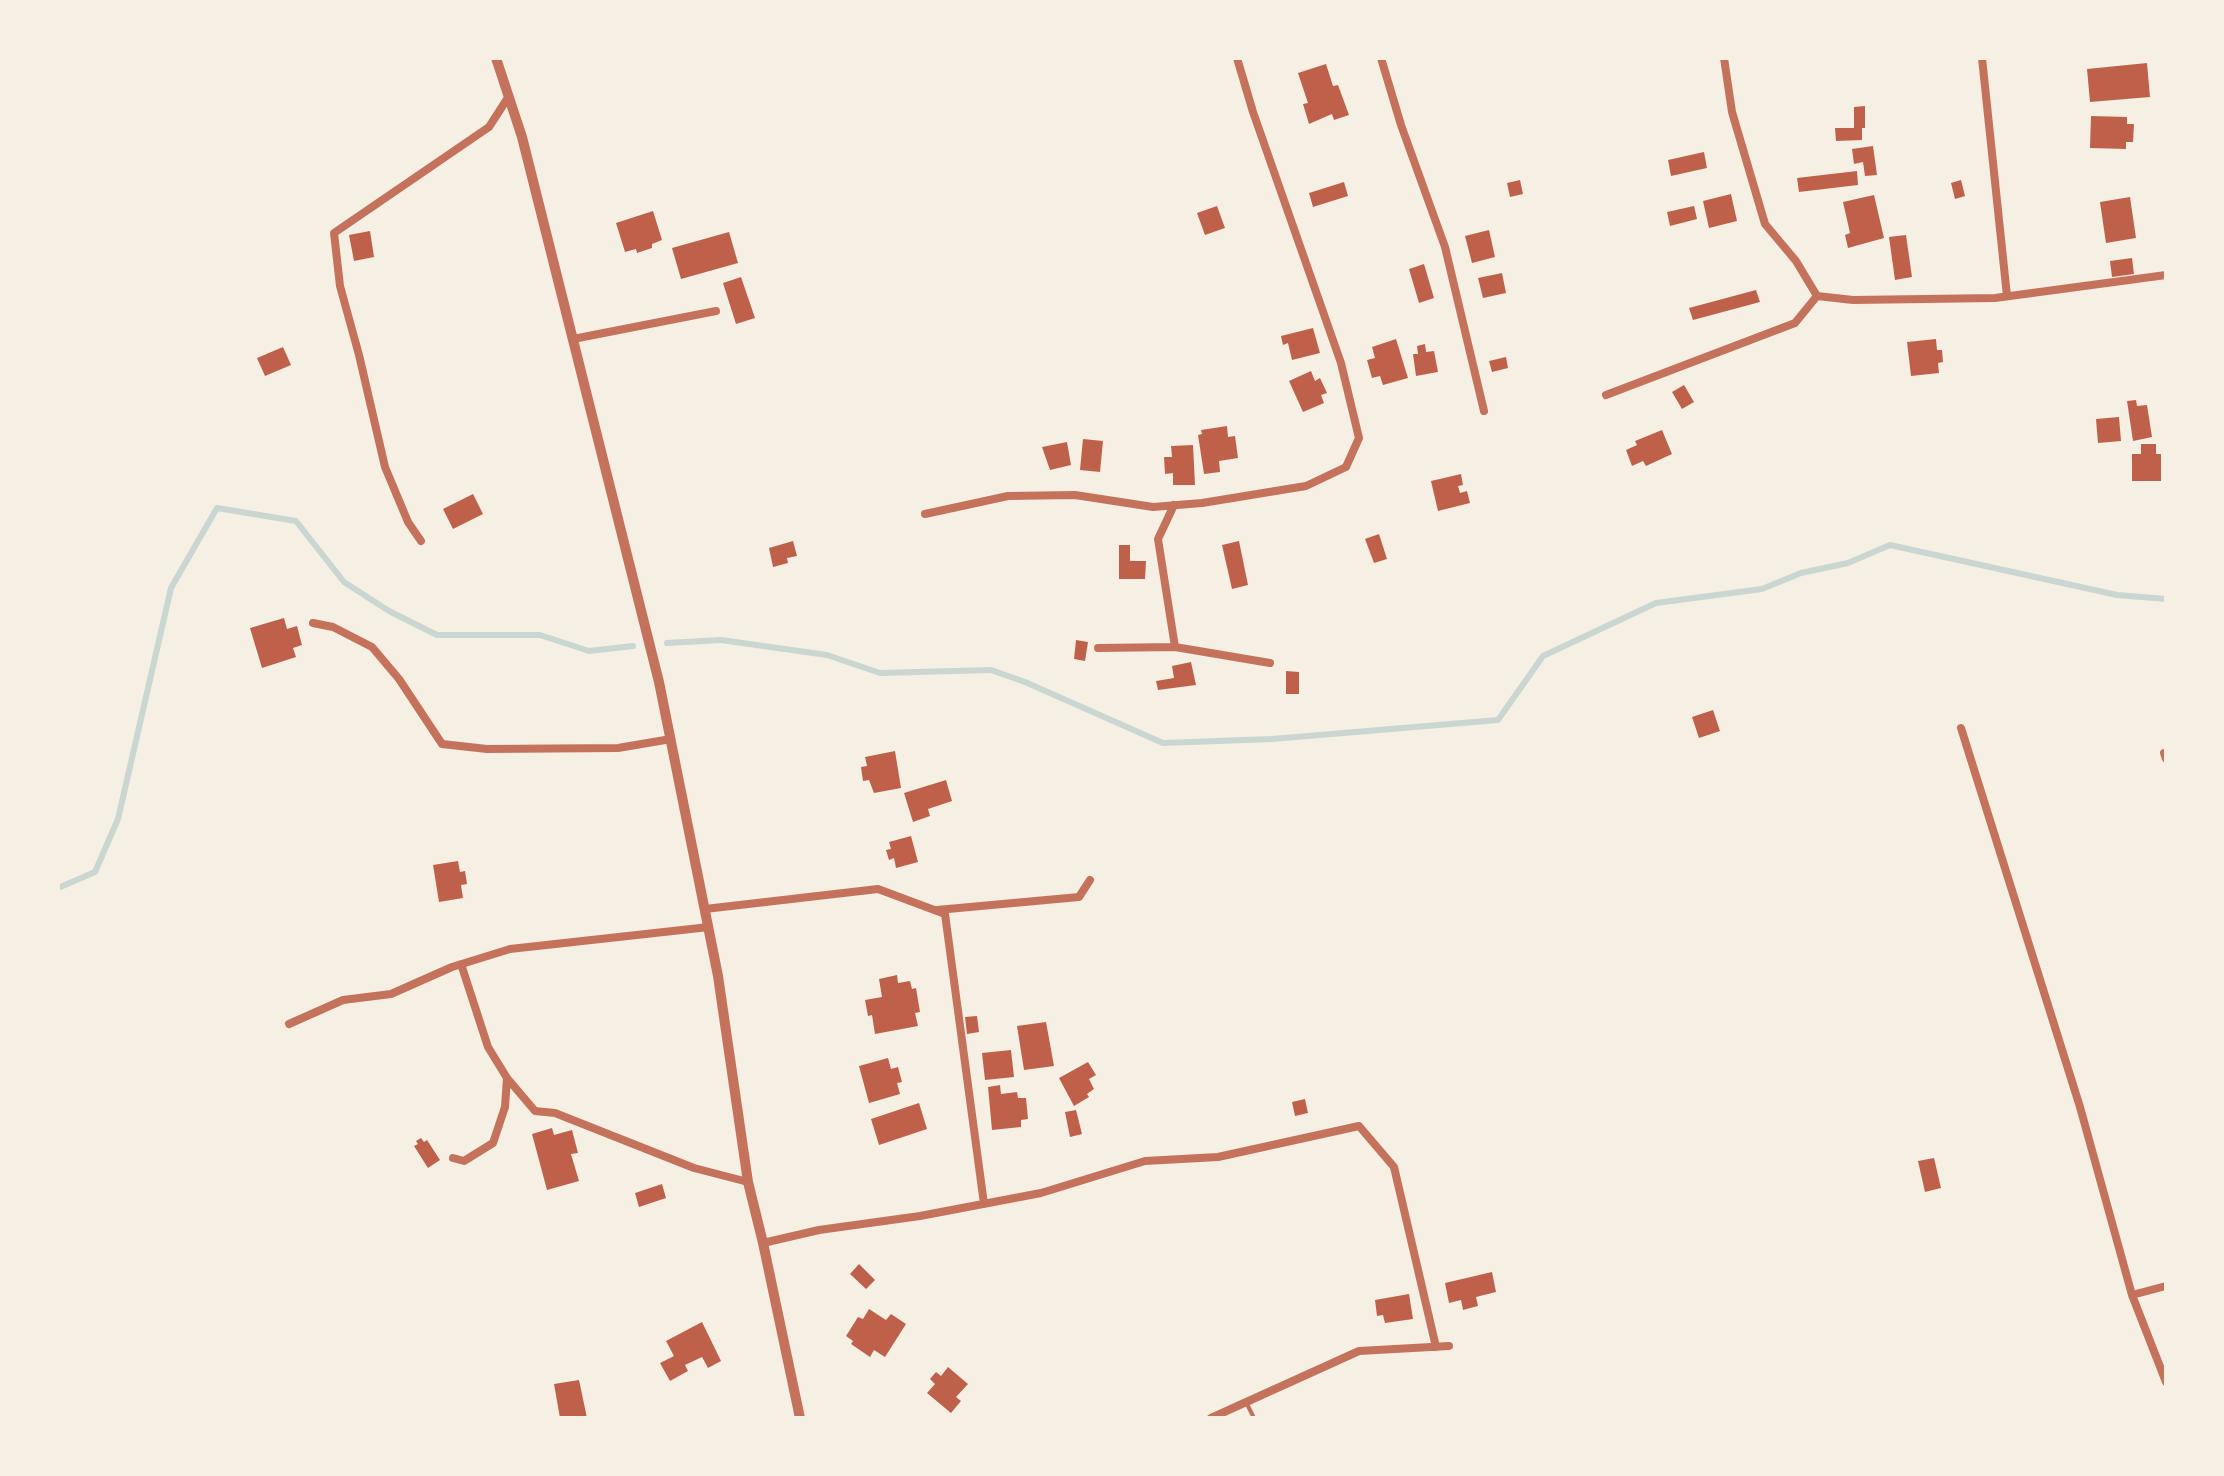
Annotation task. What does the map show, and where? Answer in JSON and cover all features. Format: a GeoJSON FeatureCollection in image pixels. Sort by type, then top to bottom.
{"type":"FeatureCollection","features":[{"type":"Feature","properties":{"kind":"street"},"geometry":{"type":"LineString","coordinates":[[496,58],[522,137],[639,597],[671,739],[718,976],[748,1182],[800,1418]]}},
{"type":"Feature","properties":{"kind":"street"},"geometry":{"type":"LineString","coordinates":[[925,514],[1008,496],[1075,495],[1153,507],[1202,503],[1306,486],[1346,467],[1359,438],[1341,363],[1237,58]]}},
{"type":"Feature","properties":{"kind":"street"},"geometry":{"type":"LineString","coordinates":[[1381,58],[1401,125],[1445,247],[1484,411]]}},
{"type":"Feature","properties":{"kind":"street"},"geometry":{"type":"LineString","coordinates":[[1724,58],[1732,112],[1765,224],[1796,261],[1817,296]]}},
{"type":"Feature","properties":{"kind":"street"},"geometry":{"type":"LineString","coordinates":[[1982,58],[2007,296]]}},
{"type":"Feature","properties":{"kind":"street"},"geometry":{"type":"LineString","coordinates":[[421,541],[408,522],[385,467],[340,286],[334,233],[489,127],[509,96]]}},
{"type":"Feature","properties":{"kind":"street"},"geometry":{"type":"LineString","coordinates":[[1817,296],[1853,300],[2007,296],[2166,275]]}},
{"type":"Feature","properties":{"kind":"street"},"geometry":{"type":"LineString","coordinates":[[1606,395],[1795,323],[1817,296]]}},
{"type":"Feature","properties":{"kind":"street"},"geometry":{"type":"LineString","coordinates":[[573,339],[716,311]]}},
{"type":"Feature","properties":{"kind":"street"},"geometry":{"type":"LineString","coordinates":[[1174,505],[1158,539],[1175,647]]}},
{"type":"Feature","properties":{"kind":"street"},"geometry":{"type":"LineString","coordinates":[[313,623],[333,627],[372,647],[399,679],[442,744],[487,749],[618,748],[671,739]]}},
{"type":"Feature","properties":{"kind":"street"},"geometry":{"type":"LineString","coordinates":[[1098,648],[1175,647],[1270,663]]}},
{"type":"Feature","properties":{"kind":"street"},"geometry":{"type":"LineString","coordinates":[[1961,728],[2080,1107],[2132,1295],[2166,1382]]}},
{"type":"Feature","properties":{"kind":"street"},"geometry":{"type":"LineString","coordinates":[[934,910],[1079,897],[1090,880]]}},
{"type":"Feature","properties":{"kind":"street"},"geometry":{"type":"LineString","coordinates":[[705,909],[878,889],[945,914],[984,1204]]}},
{"type":"Feature","properties":{"kind":"street"},"geometry":{"type":"LineString","coordinates":[[289,1024],[343,1000],[391,994],[461,964],[510,949],[709,927]]}},
{"type":"Feature","properties":{"kind":"street"},"geometry":{"type":"LineString","coordinates":[[461,964],[488,1047],[507,1078],[535,1111],[555,1113],[694,1168],[748,1182]]}},
{"type":"Feature","properties":{"kind":"street"},"geometry":{"type":"LineString","coordinates":[[453,1158],[464,1161],[493,1143],[505,1107],[507,1078]]}},
{"type":"Feature","properties":{"kind":"street"},"geometry":{"type":"LineString","coordinates":[[763,1243],[819,1230],[1041,1193],[1145,1161],[1218,1157],[1359,1126],[1394,1167],[1436,1347]]}},
{"type":"Feature","properties":{"kind":"street"},"geometry":{"type":"LineString","coordinates":[[2132,1295],[2166,1286]]}},
{"type":"Feature","properties":{"kind":"street"},"geometry":{"type":"LineString","coordinates":[[1211,1418],[1359,1351],[1449,1346]]}},
{"type":"Feature","properties":{"kind":"lane"},"geometry":{"type":"LineString","coordinates":[[1246,1402],[1254,1418]]}},
{"type":"Feature","properties":{"kind":"building"},"geometry":{"type":"Polygon","coordinates":[[[2147,63],[2150,97],[2090,102],[2087,69],[2147,63]]]}},
{"type":"Feature","properties":{"kind":"building"},"geometry":{"type":"Polygon","coordinates":[[[1326,64],[1333,86],[1338,85],[1349,115],[1334,120],[1332,114],[1309,124],[1303,104],[1308,103],[1298,73],[1326,64]]]}},
{"type":"Feature","properties":{"kind":"building"},"geometry":{"type":"Polygon","coordinates":[[[1865,106],[1862,140],[1836,141],[1835,128],[1854,128],[1854,107],[1865,106]]]}},
{"type":"Feature","properties":{"kind":"building"},"geometry":{"type":"Polygon","coordinates":[[[2091,116],[2127,117],[2127,124],[2134,124],[2133,142],[2126,142],[2126,149],[2090,148],[2091,116]]]}},
{"type":"Feature","properties":{"kind":"building"},"geometry":{"type":"Polygon","coordinates":[[[1873,146],[1877,175],[1865,176],[1863,162],[1854,164],[1852,149],[1873,146]]]}},
{"type":"Feature","properties":{"kind":"building"},"geometry":{"type":"Polygon","coordinates":[[[1704,152],[1707,168],[1671,176],[1668,160],[1704,152]]]}},
{"type":"Feature","properties":{"kind":"building"},"geometry":{"type":"Polygon","coordinates":[[[1857,171],[1858,185],[1799,192],[1797,178],[1857,171]]]}},
{"type":"Feature","properties":{"kind":"building"},"geometry":{"type":"Polygon","coordinates":[[[1520,180],[1523,194],[1510,197],[1507,183],[1520,180]]]}},
{"type":"Feature","properties":{"kind":"building"},"geometry":{"type":"Polygon","coordinates":[[[1961,180],[1965,196],[1955,199],[1951,183],[1961,180]]]}},
{"type":"Feature","properties":{"kind":"building"},"geometry":{"type":"Polygon","coordinates":[[[1344,182],[1348,196],[1313,207],[1309,193],[1344,182]]]}},
{"type":"Feature","properties":{"kind":"building"},"geometry":{"type":"Polygon","coordinates":[[[1731,194],[1737,221],[1709,228],[1703,201],[1731,194]]]}},
{"type":"Feature","properties":{"kind":"building"},"geometry":{"type":"Polygon","coordinates":[[[1874,195],[1884,238],[1848,248],[1845,235],[1850,233],[1843,202],[1874,195]]]}},
{"type":"Feature","properties":{"kind":"building"},"geometry":{"type":"Polygon","coordinates":[[[2130,197],[2136,238],[2106,243],[2100,202],[2130,197]]]}},
{"type":"Feature","properties":{"kind":"building"},"geometry":{"type":"Polygon","coordinates":[[[1217,206],[1225,228],[1205,235],[1197,213],[1217,206]]]}},
{"type":"Feature","properties":{"kind":"building"},"geometry":{"type":"Polygon","coordinates":[[[1694,206],[1697,219],[1670,226],[1667,212],[1694,206]]]}},
{"type":"Feature","properties":{"kind":"building"},"geometry":{"type":"Polygon","coordinates":[[[653,211],[662,240],[652,244],[652,248],[637,253],[636,249],[625,252],[616,223],[653,211]]]}},
{"type":"Feature","properties":{"kind":"building"},"geometry":{"type":"Polygon","coordinates":[[[1489,230],[1495,257],[1472,263],[1465,236],[1489,230]]]}},
{"type":"Feature","properties":{"kind":"building"},"geometry":{"type":"Polygon","coordinates":[[[370,231],[374,257],[354,261],[349,235],[370,231]]]}},
{"type":"Feature","properties":{"kind":"building"},"geometry":{"type":"Polygon","coordinates":[[[729,232],[738,263],[681,279],[672,248],[729,232]]]}},
{"type":"Feature","properties":{"kind":"building"},"geometry":{"type":"Polygon","coordinates":[[[1906,235],[1912,277],[1895,280],[1889,237],[1906,235]]]}},
{"type":"Feature","properties":{"kind":"building"},"geometry":{"type":"Polygon","coordinates":[[[2132,258],[2134,274],[2112,277],[2110,261],[2132,258]]]}},
{"type":"Feature","properties":{"kind":"building"},"geometry":{"type":"Polygon","coordinates":[[[1424,264],[1434,298],[1419,303],[1409,269],[1424,264]]]}},
{"type":"Feature","properties":{"kind":"building"},"geometry":{"type":"Polygon","coordinates":[[[1502,273],[1506,293],[1483,298],[1478,278],[1502,273]]]}},
{"type":"Feature","properties":{"kind":"building"},"geometry":{"type":"Polygon","coordinates":[[[741,277],[755,318],[736,324],[723,283],[741,277]]]}},
{"type":"Feature","properties":{"kind":"building"},"geometry":{"type":"Polygon","coordinates":[[[1756,290],[1760,302],[1693,320],[1689,308],[1756,290]]]}},
{"type":"Feature","properties":{"kind":"building"},"geometry":{"type":"Polygon","coordinates":[[[1313,328],[1320,353],[1292,360],[1288,343],[1283,345],[1281,336],[1313,328]]]}},
{"type":"Feature","properties":{"kind":"building"},"geometry":{"type":"Polygon","coordinates":[[[1396,339],[1408,378],[1383,385],[1380,376],[1372,378],[1367,360],[1375,358],[1372,347],[1396,339]]]}},
{"type":"Feature","properties":{"kind":"building"},"geometry":{"type":"Polygon","coordinates":[[[1936,339],[1937,350],[1942,350],[1943,362],[1938,363],[1939,373],[1911,376],[1907,342],[1936,339]]]}},
{"type":"Feature","properties":{"kind":"building"},"geometry":{"type":"Polygon","coordinates":[[[1425,344],[1426,352],[1434,351],[1438,372],[1416,376],[1413,354],[1418,354],[1417,346],[1425,344]]]}},
{"type":"Feature","properties":{"kind":"building"},"geometry":{"type":"Polygon","coordinates":[[[283,347],[291,365],[265,376],[257,358],[283,347]]]}},
{"type":"Feature","properties":{"kind":"building"},"geometry":{"type":"Polygon","coordinates":[[[1506,357],[1508,368],[1492,372],[1489,361],[1506,357]]]}},
{"type":"Feature","properties":{"kind":"building"},"geometry":{"type":"Polygon","coordinates":[[[1311,371],[1315,381],[1320,378],[1327,393],[1321,395],[1324,403],[1303,412],[1289,381],[1311,371]]]}},
{"type":"Feature","properties":{"kind":"building"},"geometry":{"type":"Polygon","coordinates":[[[1684,385],[1694,402],[1682,409],[1672,392],[1684,385]]]}},
{"type":"Feature","properties":{"kind":"building"},"geometry":{"type":"Polygon","coordinates":[[[2136,400],[2137,406],[2147,405],[2152,437],[2133,441],[2127,401],[2136,400]]]}},
{"type":"Feature","properties":{"kind":"building"},"geometry":{"type":"Polygon","coordinates":[[[2119,417],[2121,441],[2098,443],[2096,419],[2119,417]]]}},
{"type":"Feature","properties":{"kind":"building"},"geometry":{"type":"Polygon","coordinates":[[[1227,426],[1228,437],[1235,436],[1238,458],[1219,461],[1220,472],[1204,474],[1198,435],[1202,434],[1201,430],[1227,426]]]}},
{"type":"Feature","properties":{"kind":"building"},"geometry":{"type":"Polygon","coordinates":[[[1662,430],[1672,454],[1646,466],[1643,461],[1632,466],[1626,450],[1637,445],[1635,441],[1662,430]]]}},
{"type":"Feature","properties":{"kind":"building"},"geometry":{"type":"Polygon","coordinates":[[[1083,439],[1103,441],[1100,472],[1080,470],[1083,439]]]}},
{"type":"Feature","properties":{"kind":"building"},"geometry":{"type":"Polygon","coordinates":[[[1067,442],[1071,465],[1050,470],[1042,447],[1067,442]]]}},
{"type":"Feature","properties":{"kind":"building"},"geometry":{"type":"Polygon","coordinates":[[[2141,444],[2156,444],[2156,454],[2161,454],[2161,481],[2132,481],[2132,454],[2141,454],[2141,444]]]}},
{"type":"Feature","properties":{"kind":"building"},"geometry":{"type":"Polygon","coordinates":[[[1193,445],[1195,485],[1173,485],[1173,473],[1165,474],[1164,457],[1172,457],[1171,446],[1193,445]]]}},
{"type":"Feature","properties":{"kind":"building"},"geometry":{"type":"Polygon","coordinates":[[[1461,474],[1463,485],[1458,486],[1460,493],[1467,491],[1470,503],[1438,511],[1431,481],[1461,474]]]}},
{"type":"Feature","properties":{"kind":"building"},"geometry":{"type":"Polygon","coordinates":[[[473,494],[483,514],[453,529],[443,509],[473,494]]]}},
{"type":"Feature","properties":{"kind":"building"},"geometry":{"type":"Polygon","coordinates":[[[1379,534],[1387,559],[1374,563],[1365,539],[1379,534]]]}},
{"type":"Feature","properties":{"kind":"building"},"geometry":{"type":"Polygon","coordinates":[[[793,541],[797,556],[787,558],[788,563],[773,567],[769,548],[793,541]]]}},
{"type":"Feature","properties":{"kind":"building"},"geometry":{"type":"Polygon","coordinates":[[[1239,541],[1248,585],[1232,589],[1222,545],[1239,541]]]}},
{"type":"Feature","properties":{"kind":"building"},"geometry":{"type":"Polygon","coordinates":[[[1119,545],[1130,545],[1130,561],[1146,561],[1145,579],[1119,579],[1119,545]]]}},
{"type":"Feature","properties":{"kind":"building"},"geometry":{"type":"Polygon","coordinates":[[[284,618],[287,629],[297,626],[302,645],[293,648],[296,657],[262,668],[250,628],[284,618]]]}},
{"type":"Feature","properties":{"kind":"building"},"geometry":{"type":"Polygon","coordinates":[[[1076,640],[1088,642],[1085,661],[1074,659],[1076,640]]]}},
{"type":"Feature","properties":{"kind":"building"},"geometry":{"type":"Polygon","coordinates":[[[1191,662],[1196,685],[1158,690],[1156,681],[1174,678],[1172,666],[1191,662]]]}},
{"type":"Feature","properties":{"kind":"building"},"geometry":{"type":"Polygon","coordinates":[[[1286,671],[1299,672],[1299,694],[1286,694],[1286,671]]]}},
{"type":"Feature","properties":{"kind":"building"},"geometry":{"type":"Polygon","coordinates":[[[1713,710],[1720,731],[1699,738],[1692,717],[1713,710]]]}},
{"type":"Feature","properties":{"kind":"building"},"geometry":{"type":"Polygon","coordinates":[[[895,751],[901,788],[874,793],[869,780],[863,781],[861,767],[867,766],[865,757],[895,751]]]}},
{"type":"Feature","properties":{"kind":"building"},"geometry":{"type":"Polygon","coordinates":[[[946,780],[952,801],[928,809],[930,816],[913,822],[904,793],[946,780]]]}},
{"type":"Feature","properties":{"kind":"building"},"geometry":{"type":"Polygon","coordinates":[[[911,836],[918,862],[896,868],[894,858],[889,860],[886,850],[891,849],[889,842],[911,836]]]}},
{"type":"Feature","properties":{"kind":"building"},"geometry":{"type":"Polygon","coordinates":[[[458,861],[460,872],[465,871],[467,884],[461,885],[463,898],[439,902],[433,865],[458,861]]]}},
{"type":"Feature","properties":{"kind":"building"},"geometry":{"type":"Polygon","coordinates":[[[897,975],[898,983],[910,981],[912,989],[916,988],[920,1012],[915,1013],[918,1026],[875,1034],[872,1015],[868,1016],[865,1000],[882,997],[879,979],[897,975]]]}},
{"type":"Feature","properties":{"kind":"building"},"geometry":{"type":"Polygon","coordinates":[[[977,1016],[979,1032],[967,1034],[965,1017],[977,1016]]]}},
{"type":"Feature","properties":{"kind":"building"},"geometry":{"type":"Polygon","coordinates":[[[1046,1022],[1054,1066],[1024,1070],[1017,1026],[1046,1022]]]}},
{"type":"Feature","properties":{"kind":"building"},"geometry":{"type":"Polygon","coordinates":[[[1011,1050],[1014,1077],[985,1080],[982,1053],[1011,1050]]]}},
{"type":"Feature","properties":{"kind":"building"},"geometry":{"type":"Polygon","coordinates":[[[888,1058],[891,1069],[898,1067],[902,1082],[897,1083],[900,1094],[869,1103],[859,1066],[888,1058]]]}},
{"type":"Feature","properties":{"kind":"building"},"geometry":{"type":"Polygon","coordinates":[[[1088,1062],[1096,1075],[1089,1079],[1094,1089],[1087,1094],[1089,1097],[1074,1106],[1059,1078],[1088,1062]]]}},
{"type":"Feature","properties":{"kind":"building"},"geometry":{"type":"Polygon","coordinates":[[[1000,1085],[1001,1094],[1017,1092],[1018,1098],[1026,1098],[1028,1119],[1021,1120],[1021,1127],[992,1130],[988,1087],[1000,1085]]]}},
{"type":"Feature","properties":{"kind":"building"},"geometry":{"type":"Polygon","coordinates":[[[1305,1099],[1308,1113],[1295,1116],[1292,1102],[1305,1099]]]}},
{"type":"Feature","properties":{"kind":"building"},"geometry":{"type":"Polygon","coordinates":[[[919,1103],[927,1129],[879,1145],[871,1119],[919,1103]]]}},
{"type":"Feature","properties":{"kind":"building"},"geometry":{"type":"Polygon","coordinates":[[[1076,1110],[1082,1134],[1070,1137],[1065,1112],[1076,1110]]]}},
{"type":"Feature","properties":{"kind":"building"},"geometry":{"type":"Polygon","coordinates":[[[552,1128],[554,1135],[572,1130],[578,1153],[571,1154],[579,1181],[547,1190],[532,1134],[552,1128]]]}},
{"type":"Feature","properties":{"kind":"building"},"geometry":{"type":"Polygon","coordinates":[[[421,1138],[424,1142],[427,1140],[440,1160],[428,1168],[414,1146],[421,1138]]]}},
{"type":"Feature","properties":{"kind":"building"},"geometry":{"type":"Polygon","coordinates":[[[1934,1158],[1941,1188],[1925,1192],[1918,1161],[1934,1158]]]}},
{"type":"Feature","properties":{"kind":"building"},"geometry":{"type":"Polygon","coordinates":[[[662,1184],[666,1198],[639,1207],[635,1193],[662,1184]]]}},
{"type":"Feature","properties":{"kind":"building"},"geometry":{"type":"Polygon","coordinates":[[[859,1264],[875,1280],[866,1289],[850,1274],[859,1264]]]}},
{"type":"Feature","properties":{"kind":"building"},"geometry":{"type":"Polygon","coordinates":[[[1492,1272],[1496,1292],[1476,1297],[1478,1306],[1463,1310],[1461,1300],[1449,1303],[1445,1283],[1492,1272]]]}},
{"type":"Feature","properties":{"kind":"building"},"geometry":{"type":"Polygon","coordinates":[[[1409,1294],[1413,1319],[1385,1323],[1383,1315],[1377,1316],[1375,1300],[1409,1294]]]}},
{"type":"Feature","properties":{"kind":"building"},"geometry":{"type":"Polygon","coordinates":[[[869,1309],[886,1320],[891,1314],[906,1324],[885,1357],[874,1350],[870,1357],[851,1344],[853,1341],[846,1336],[858,1317],[863,1319],[869,1309]]]}},
{"type":"Feature","properties":{"kind":"building"},"geometry":{"type":"Polygon","coordinates":[[[702,1322],[721,1361],[708,1368],[702,1357],[685,1365],[688,1371],[670,1381],[660,1363],[674,1356],[666,1341],[702,1322]]]}},
{"type":"Feature","properties":{"kind":"building"},"geometry":{"type":"Polygon","coordinates":[[[948,1367],[968,1384],[956,1397],[961,1401],[951,1413],[927,1393],[935,1384],[930,1379],[936,1372],[941,1376],[948,1367]]]}},
{"type":"Feature","properties":{"kind":"building"},"geometry":{"type":"Polygon","coordinates":[[[579,1380],[587,1418],[560,1418],[554,1384],[579,1380]]]}},
{"type":"Feature","properties":{"kind":"waterway"},"geometry":{"type":"LineString","coordinates":[[58,888],[95,872],[118,819],[171,588],[217,508],[296,521],[344,582],[389,611],[437,635],[540,635],[589,651],[633,646]]}},
{"type":"Feature","properties":{"kind":"waterway"},"geometry":{"type":"LineString","coordinates":[[667,643],[721,640],[827,655],[880,673],[991,670],[1163,743],[1272,739],[1498,720],[1543,656],[1656,603],[1762,589],[1801,573],[1848,563],[1890,545],[2117,595],[2166,599]]}}]}
